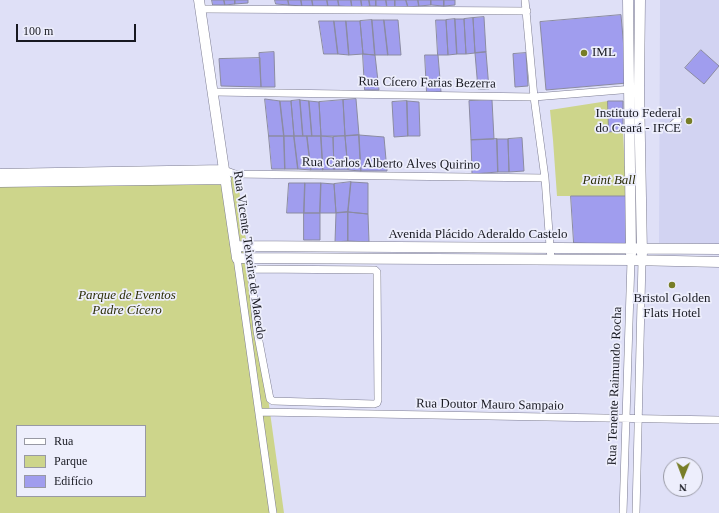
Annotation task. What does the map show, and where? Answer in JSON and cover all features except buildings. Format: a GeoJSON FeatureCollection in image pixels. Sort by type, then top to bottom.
{"type":"FeatureCollection","features":[{"type":"Feature","properties":{"kind":"street"},"geometry":{"type":"LineString","coordinates":[[525,0],[534,97],[546,178],[551,260]]}},
{"type":"Feature","properties":{"kind":"street"},"geometry":{"type":"LineString","coordinates":[[628,0],[631,260]]}},
{"type":"Feature","properties":{"kind":"street"},"geometry":{"type":"LineString","coordinates":[[640,0],[639,88],[642,260]]}},
{"type":"Feature","properties":{"kind":"street"},"geometry":{"type":"LineString","coordinates":[[200,4],[526,12]]}},
{"type":"Feature","properties":{"kind":"street","name":"Rua Vicente Teixeira de Macedo"},"geometry":{"type":"LineString","coordinates":[[200,4],[214,92],[247,332],[260,412],[273,513]]}},
{"type":"Feature","properties":{"kind":"street","name":"Rua Cícero Farias Bezerra"},"geometry":{"type":"LineString","coordinates":[[214,92],[534,97],[639,88]]}},
{"type":"Feature","properties":{"kind":"street"},"geometry":{"type":"LineString","coordinates":[[669,128],[678,120]]}},
{"type":"Feature","properties":{"kind":"street"},"geometry":{"type":"LineString","coordinates":[[0,174],[34,178]]}},
{"type":"Feature","properties":{"kind":"street"},"geometry":{"type":"LineString","coordinates":[[0,182],[34,178],[225,174]]}},
{"type":"Feature","properties":{"kind":"street","name":"Rua Carlos Alberto Alves Quirino"},"geometry":{"type":"LineString","coordinates":[[225,174],[546,178]]}},
{"type":"Feature","properties":{"kind":"street","name":"Avenida Plácido Aderaldo Castelo"},"geometry":{"type":"LineString","coordinates":[[236,246],[719,249]]}},
{"type":"Feature","properties":{"kind":"street"},"geometry":{"type":"LineString","coordinates":[[373,247],[373,258]]}},
{"type":"Feature","properties":{"kind":"street","name":"Avenida Plácido Aderaldo Castelo"},"geometry":{"type":"LineString","coordinates":[[237,258],[642,260],[719,262]]}},
{"type":"Feature","properties":{"kind":"street","name":"Rua Tenente Raimundo Rocha"},"geometry":{"type":"LineString","coordinates":[[623,513],[631,260]]}},
{"type":"Feature","properties":{"kind":"street","name":"Rua Tenente Raimundo Rocha"},"geometry":{"type":"LineString","coordinates":[[636,513],[642,260]]}},
{"type":"Feature","properties":{"kind":"street"},"geometry":{"type":"LineString","coordinates":[[253,270],[375,270],[377,272],[377,403],[270,399],[257,331],[251,272],[253,270]]}},
{"type":"Feature","properties":{"kind":"street"},"geometry":{"type":"LineString","coordinates":[[247,332],[257,331]]}},
{"type":"Feature","properties":{"kind":"street"},"geometry":{"type":"LineString","coordinates":[[629,339],[640,340]]}},
{"type":"Feature","properties":{"kind":"street","name":"Rua Doutor Mauro Sampaio"},"geometry":{"type":"LineString","coordinates":[[260,412],[719,420]]}},
{"type":"Feature","properties":{"kind":"shaded area","name":"Instituto Federal do Ceará - IFCE"},"geometry":{"type":"Polygon","coordinates":[[[660,0],[719,0],[719,244],[659,243],[660,0]]]}},
{"type":"Feature","properties":{"kind":"green space","name":"Paint Ball"},"geometry":{"type":"Polygon","coordinates":[[[608,101],[609,132],[623,130],[626,196],[557,196],[550,110],[608,101]]]}},
{"type":"Feature","properties":{"kind":"green space","name":"Parque de Eventos Padre Cícero"},"geometry":{"type":"Polygon","coordinates":[[[237,175],[284,513],[0,513],[0,182],[216,180],[237,175]]]}},
{"type":"Feature","properties":{"kind":"place","name":"IML"},"geometry":{"type":"Point","coordinates":[584,53]}},
{"type":"Feature","properties":{"kind":"place","name":"Instituto Federal do Ceará - IFCE"},"geometry":{"type":"Point","coordinates":[689,121]}},
{"type":"Feature","properties":{"kind":"place","name":"Bristol Golden Flats Hotel"},"geometry":{"type":"Point","coordinates":[672,285]}}]}
